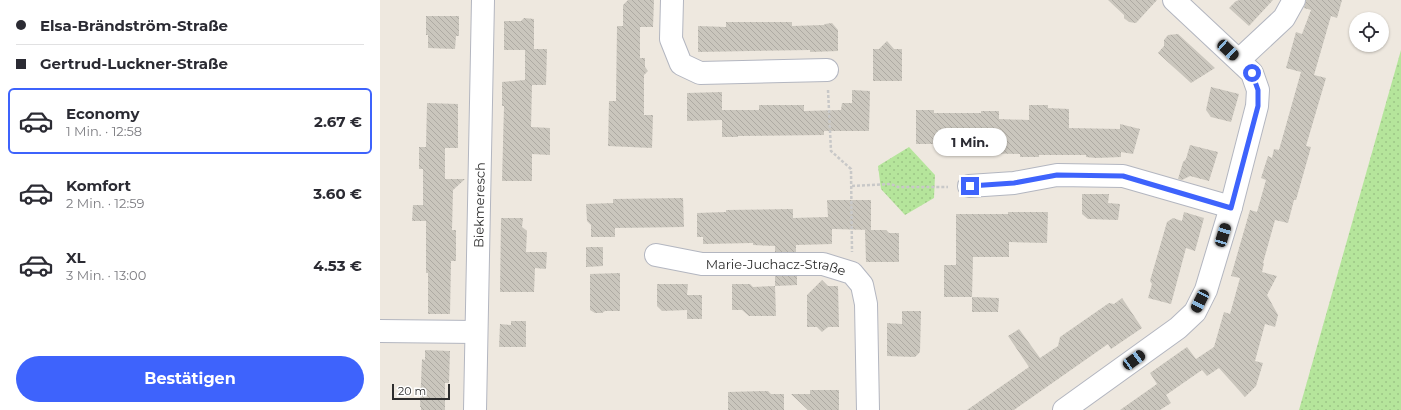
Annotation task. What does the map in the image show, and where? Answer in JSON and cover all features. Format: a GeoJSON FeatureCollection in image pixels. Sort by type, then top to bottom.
{"type":"FeatureCollection","features":[{"type":"Feature","properties":{"kind":"street","name":"Biekmeresch"},"geometry":{"type":"LineString","coordinates":[[475,410],[483,0]]}},
{"type":"Feature","properties":{"kind":"street"},"geometry":{"type":"LineString","coordinates":[[672,0],[671,39],[681,64],[700,73],[827,70]]}},
{"type":"Feature","properties":{"kind":"street"},"geometry":{"type":"LineString","coordinates":[[1064,410],[1178,328],[1195,312],[1206,290],[1231,208],[1258,106],[1258,90],[1252,73],[1174,0]]}},
{"type":"Feature","properties":{"kind":"street"},"geometry":{"type":"LineString","coordinates":[[1239,60],[1284,18],[1294,0]]}},
{"type":"Feature","properties":{"kind":"street"},"geometry":{"type":"LineString","coordinates":[[970,186],[1014,183],[1057,175],[1123,176],[1231,208]]}},
{"type":"Feature","properties":{"kind":"street","name":"Marie-Juchacz-Straße"},"geometry":{"type":"LineString","coordinates":[[656,255],[702,264],[823,264],[852,273],[862,285],[866,304],[868,410]]}},
{"type":"Feature","properties":{"kind":"street"},"geometry":{"type":"LineString","coordinates":[[380,331],[476,332]]}},
{"type":"Feature","properties":{"kind":"path"},"geometry":{"type":"LineString","coordinates":[[827,70],[831,151],[851,169],[852,273]]}},
{"type":"Feature","properties":{"kind":"path"},"geometry":{"type":"LineString","coordinates":[[852,186],[891,184],[898,187],[970,186]]}},
{"type":"Feature","properties":{"kind":"green space"},"geometry":{"type":"Polygon","coordinates":[[[1401,50],[1401,410],[1299,410],[1401,50]]]}},
{"type":"Feature","properties":{"kind":"green space"},"geometry":{"type":"Polygon","coordinates":[[[909,147],[935,175],[934,198],[905,215],[881,189],[878,166],[909,147]]]}},
{"type":"Feature","properties":{"kind":"building"},"geometry":{"type":"Polygon","coordinates":[[[628,0],[654,0],[653,27],[640,27],[640,58],[645,58],[645,67],[648,71],[644,75],[644,115],[653,115],[652,148],[608,146],[609,101],[616,101],[617,26],[623,26],[623,5],[628,0]]]}},
{"type":"Feature","properties":{"kind":"building"},"geometry":{"type":"Polygon","coordinates":[[[1108,0],[1157,0],[1136,23],[1129,22],[1124,18],[1124,15],[1108,0]]]}},
{"type":"Feature","properties":{"kind":"building"},"geometry":{"type":"Polygon","coordinates":[[[1273,0],[1249,26],[1229,8],[1236,1],[1273,0]]]}},
{"type":"Feature","properties":{"kind":"building"},"geometry":{"type":"Polygon","coordinates":[[[1306,0],[1342,0],[1337,18],[1331,16],[1314,75],[1326,78],[1306,146],[1311,147],[1296,200],[1294,200],[1288,223],[1275,220],[1263,263],[1262,272],[1277,276],[1267,295],[1278,315],[1275,327],[1265,324],[1255,361],[1263,363],[1256,386],[1245,397],[1219,368],[1207,376],[1202,370],[1166,395],[1171,403],[1160,410],[1120,410],[1157,384],[1150,373],[1187,347],[1196,359],[1214,347],[1224,312],[1230,314],[1240,278],[1231,276],[1250,210],[1257,212],[1266,180],[1261,178],[1268,156],[1272,158],[1274,149],[1279,150],[1301,72],[1286,68],[1296,32],[1302,34],[1311,10],[1304,8],[1306,0]]]}},
{"type":"Feature","properties":{"kind":"building"},"geometry":{"type":"Polygon","coordinates":[[[426,16],[459,16],[459,36],[456,36],[455,49],[428,48],[426,16]]]}},
{"type":"Feature","properties":{"kind":"building"},"geometry":{"type":"Polygon","coordinates":[[[524,18],[534,19],[534,49],[547,49],[546,85],[532,85],[531,127],[550,128],[550,155],[532,154],[532,181],[502,181],[504,106],[502,106],[502,82],[525,80],[525,50],[504,50],[504,21],[521,21],[524,18]]]}},
{"type":"Feature","properties":{"kind":"building"},"geometry":{"type":"Polygon","coordinates":[[[726,22],[792,22],[792,26],[824,25],[832,23],[838,30],[838,51],[698,52],[698,26],[726,27],[726,22]]]}},
{"type":"Feature","properties":{"kind":"building"},"geometry":{"type":"Polygon","coordinates":[[[1178,34],[1215,68],[1191,83],[1158,53],[1164,46],[1164,40],[1168,35],[1178,34]]]}},
{"type":"Feature","properties":{"kind":"building"},"geometry":{"type":"Polygon","coordinates":[[[887,41],[894,49],[902,49],[902,81],[873,81],[873,49],[879,49],[887,41]]]}},
{"type":"Feature","properties":{"kind":"building"},"geometry":{"type":"Polygon","coordinates":[[[1211,87],[1239,94],[1231,122],[1211,117],[1206,110],[1211,87]]]}},
{"type":"Feature","properties":{"kind":"building"},"geometry":{"type":"Polygon","coordinates":[[[852,90],[870,91],[869,131],[824,131],[824,135],[722,137],[722,110],[759,110],[759,105],[804,105],[804,111],[841,110],[842,103],[852,103],[852,90]]]}},
{"type":"Feature","properties":{"kind":"building"},"geometry":{"type":"Polygon","coordinates":[[[722,92],[722,120],[687,121],[687,93],[722,92]]]}},
{"type":"Feature","properties":{"kind":"building"},"geometry":{"type":"Polygon","coordinates":[[[427,103],[458,104],[458,148],[445,148],[445,179],[465,179],[453,190],[452,230],[456,230],[456,261],[451,261],[450,314],[428,314],[426,221],[412,221],[413,205],[423,205],[423,169],[419,169],[419,147],[426,147],[427,103]]]}},
{"type":"Feature","properties":{"kind":"building"},"geometry":{"type":"Polygon","coordinates":[[[1029,105],[1048,105],[1048,108],[1069,109],[1069,128],[1120,129],[1120,124],[1140,129],[1133,154],[1121,152],[1121,157],[1096,158],[1086,157],[1086,155],[1039,155],[1039,157],[1020,157],[1020,154],[971,153],[971,144],[916,144],[916,110],[934,110],[934,113],[981,113],[981,111],[999,111],[999,119],[1029,120],[1029,105]]]}},
{"type":"Feature","properties":{"kind":"building"},"geometry":{"type":"Polygon","coordinates":[[[1190,145],[1218,152],[1209,181],[1190,176],[1182,180],[1178,179],[1190,145]]]}},
{"type":"Feature","properties":{"kind":"building"},"geometry":{"type":"Polygon","coordinates":[[[1082,194],[1109,194],[1108,203],[1120,204],[1118,220],[1088,219],[1082,214],[1082,194]]]}},
{"type":"Feature","properties":{"kind":"building"},"geometry":{"type":"Polygon","coordinates":[[[683,198],[684,227],[615,228],[615,237],[591,237],[591,225],[587,221],[586,204],[613,203],[613,199],[683,198]]]}},
{"type":"Feature","properties":{"kind":"building"},"geometry":{"type":"Polygon","coordinates":[[[827,200],[871,200],[871,230],[832,229],[832,244],[796,245],[796,252],[775,252],[775,246],[753,245],[753,243],[703,244],[703,237],[697,237],[697,213],[726,212],[726,210],[793,209],[793,218],[828,217],[827,200]]]}},
{"type":"Feature","properties":{"kind":"building"},"geometry":{"type":"Polygon","coordinates":[[[1008,212],[1048,212],[1047,243],[1009,242],[1009,257],[973,257],[972,297],[944,297],[944,265],[956,265],[956,214],[1008,214],[1008,212]]]}},
{"type":"Feature","properties":{"kind":"building"},"geometry":{"type":"Polygon","coordinates":[[[1184,212],[1204,218],[1195,251],[1186,248],[1171,304],[1148,298],[1152,284],[1150,281],[1167,222],[1173,218],[1182,221],[1184,212]]]}},
{"type":"Feature","properties":{"kind":"building"},"geometry":{"type":"Polygon","coordinates":[[[501,218],[523,218],[522,227],[527,231],[526,252],[547,252],[546,269],[535,268],[534,292],[500,292],[501,218]]]}},
{"type":"Feature","properties":{"kind":"building"},"geometry":{"type":"Polygon","coordinates":[[[865,230],[886,230],[889,233],[899,233],[899,262],[866,262],[865,230]]]}},
{"type":"Feature","properties":{"kind":"building"},"geometry":{"type":"Polygon","coordinates":[[[586,247],[603,247],[603,266],[586,267],[586,247]]]}},
{"type":"Feature","properties":{"kind":"building"},"geometry":{"type":"Polygon","coordinates":[[[620,273],[620,311],[595,313],[590,310],[590,274],[620,273]]]}},
{"type":"Feature","properties":{"kind":"building"},"geometry":{"type":"Polygon","coordinates":[[[775,276],[797,276],[797,285],[775,286],[775,276]]]}},
{"type":"Feature","properties":{"kind":"building"},"geometry":{"type":"Polygon","coordinates":[[[822,280],[828,286],[838,286],[839,327],[828,327],[822,332],[817,327],[807,327],[807,295],[822,280]]]}},
{"type":"Feature","properties":{"kind":"building"},"geometry":{"type":"Polygon","coordinates":[[[657,284],[688,284],[687,295],[702,295],[702,319],[687,319],[687,310],[662,311],[657,306],[657,284]]]}},
{"type":"Feature","properties":{"kind":"building"},"geometry":{"type":"Polygon","coordinates":[[[732,284],[750,284],[753,287],[775,286],[776,316],[749,316],[742,310],[732,310],[732,284]]]}},
{"type":"Feature","properties":{"kind":"building"},"geometry":{"type":"Polygon","coordinates":[[[972,297],[999,298],[998,312],[972,312],[972,297]]]}},
{"type":"Feature","properties":{"kind":"building"},"geometry":{"type":"Polygon","coordinates":[[[1122,298],[1142,328],[1111,349],[1108,344],[1014,410],[967,410],[1029,367],[1008,336],[1019,329],[1040,358],[1058,346],[1060,337],[1109,303],[1114,304],[1122,298]]]}},
{"type":"Feature","properties":{"kind":"building"},"geometry":{"type":"Polygon","coordinates":[[[902,311],[921,311],[920,352],[915,357],[887,356],[887,323],[902,324],[902,311]]]}},
{"type":"Feature","properties":{"kind":"building"},"geometry":{"type":"Polygon","coordinates":[[[511,321],[526,321],[526,347],[499,347],[500,324],[511,325],[511,321]]]}},
{"type":"Feature","properties":{"kind":"building"},"geometry":{"type":"Polygon","coordinates":[[[425,350],[450,351],[449,383],[445,383],[445,410],[421,410],[420,407],[422,359],[425,360],[425,350]]]}},
{"type":"Feature","properties":{"kind":"building"},"geometry":{"type":"Polygon","coordinates":[[[810,390],[839,390],[839,410],[808,410],[791,394],[810,394],[810,390]]]}},
{"type":"Feature","properties":{"kind":"building"},"geometry":{"type":"Polygon","coordinates":[[[768,391],[771,394],[784,394],[784,410],[728,410],[728,392],[768,391]]]}},
{"type":"Feature","properties":{"kind":"route"},"geometry":{"type":"LineString","coordinates":[[970,186],[1014,183],[1057,175],[1123,176],[1231,208],[1258,106],[1258,90],[1252,73]]}}]}
